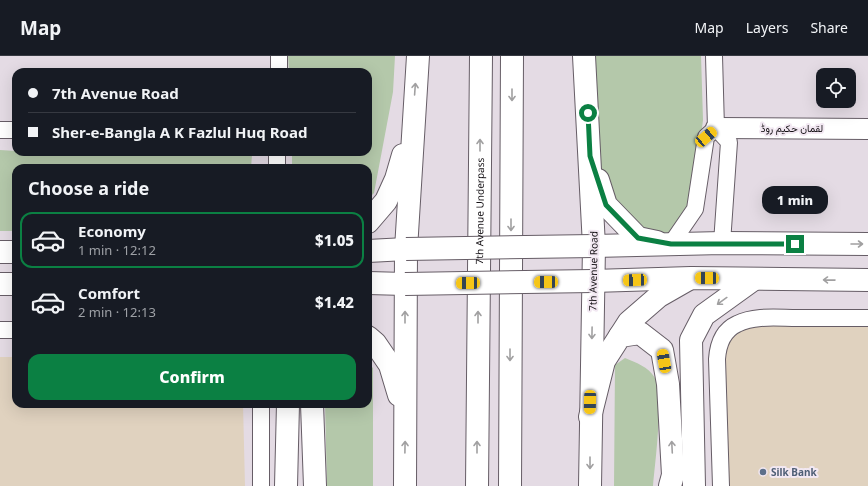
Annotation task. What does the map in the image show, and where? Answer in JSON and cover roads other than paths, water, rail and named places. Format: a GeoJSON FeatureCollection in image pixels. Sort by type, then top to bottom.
{"type":"FeatureCollection","features":[{"type":"Feature","properties":{"kind":"main road"},"geometry":{"type":"LineString","coordinates":[[405,486],[406,249],[418,56]]}},
{"type":"Feature","properties":{"kind":"main road","name":"7th Avenue Underpass"},"geometry":{"type":"LineString","coordinates":[[477,486],[481,56]]}},
{"type":"Feature","properties":{"kind":"main road"},"geometry":{"type":"LineString","coordinates":[[510,486],[512,56]]}},
{"type":"Feature","properties":{"kind":"main road","name":"7th Avenue Road"},"geometry":{"type":"LineString","coordinates":[[584,56],[594,246],[590,486]]}},
{"type":"Feature","properties":{"kind":"main road"},"geometry":{"type":"LineString","coordinates":[[372,217],[386,201],[396,179],[413,120]]}},
{"type":"Feature","properties":{"kind":"main road"},"geometry":{"type":"LineString","coordinates":[[590,156],[606,205],[638,238],[671,244]]}},
{"type":"Feature","properties":{"kind":"main road"},"geometry":{"type":"LineString","coordinates":[[372,250],[722,243],[868,244]]}},
{"type":"Feature","properties":{"kind":"main road"},"geometry":{"type":"LineString","coordinates":[[0,252],[12,252]]}},
{"type":"Feature","properties":{"kind":"main road"},"geometry":{"type":"LineString","coordinates":[[590,417],[604,362],[629,322],[659,296],[691,278]]}},
{"type":"Feature","properties":{"kind":"main road"},"geometry":{"type":"LineString","coordinates":[[372,283],[405,284],[593,281],[691,278],[868,280]]}},
{"type":"Feature","properties":{"kind":"main road"},"geometry":{"type":"LineString","coordinates":[[694,486],[691,340],[704,315],[754,279]]}},
{"type":"Feature","properties":{"kind":"main road"},"geometry":{"type":"LineString","coordinates":[[0,284],[12,284]]}},
{"type":"Feature","properties":{"kind":"main road"},"geometry":{"type":"LineString","coordinates":[[620,336],[640,333],[662,350],[669,392],[673,475],[670,486]]}},
{"type":"Feature","properties":{"kind":"main road"},"geometry":{"type":"LineString","coordinates":[[372,340],[390,365],[406,419]]}},
{"type":"Feature","properties":{"kind":"main road"},"geometry":{"type":"LineString","coordinates":[[286,486],[288,408]]}},
{"type":"Feature","properties":{"kind":"main road"},"geometry":{"type":"LineString","coordinates":[[312,408],[315,486]]}},
{"type":"Feature","properties":{"kind":"street"},"geometry":{"type":"LineString","coordinates":[[279,56],[279,68]]}},
{"type":"Feature","properties":{"kind":"street"},"geometry":{"type":"LineString","coordinates":[[714,56],[716,128],[729,142],[722,243]]}},
{"type":"Feature","properties":{"kind":"street"},"geometry":{"type":"LineString","coordinates":[[671,244],[695,209],[706,137],[716,128]]}},
{"type":"Feature","properties":{"kind":"street","name":"لقمان حکیم روڈ"},"geometry":{"type":"LineString","coordinates":[[716,128],[868,129]]}},
{"type":"Feature","properties":{"kind":"street"},"geometry":{"type":"LineString","coordinates":[[0,130],[12,130]]}},
{"type":"Feature","properties":{"kind":"street"},"geometry":{"type":"LineString","coordinates":[[721,486],[717,359],[718,347],[722,337],[728,330],[736,324],[744,321],[766,318],[868,318]]}},
{"type":"Feature","properties":{"kind":"street"},"geometry":{"type":"LineString","coordinates":[[0,330],[12,330]]}},
{"type":"Feature","properties":{"kind":"street"},"geometry":{"type":"LineString","coordinates":[[261,408],[261,486]]}},
{"type":"Feature","properties":{"kind":"place","name":"Silk Bank"},"geometry":{"type":"Point","coordinates":[763,472]}}]}
